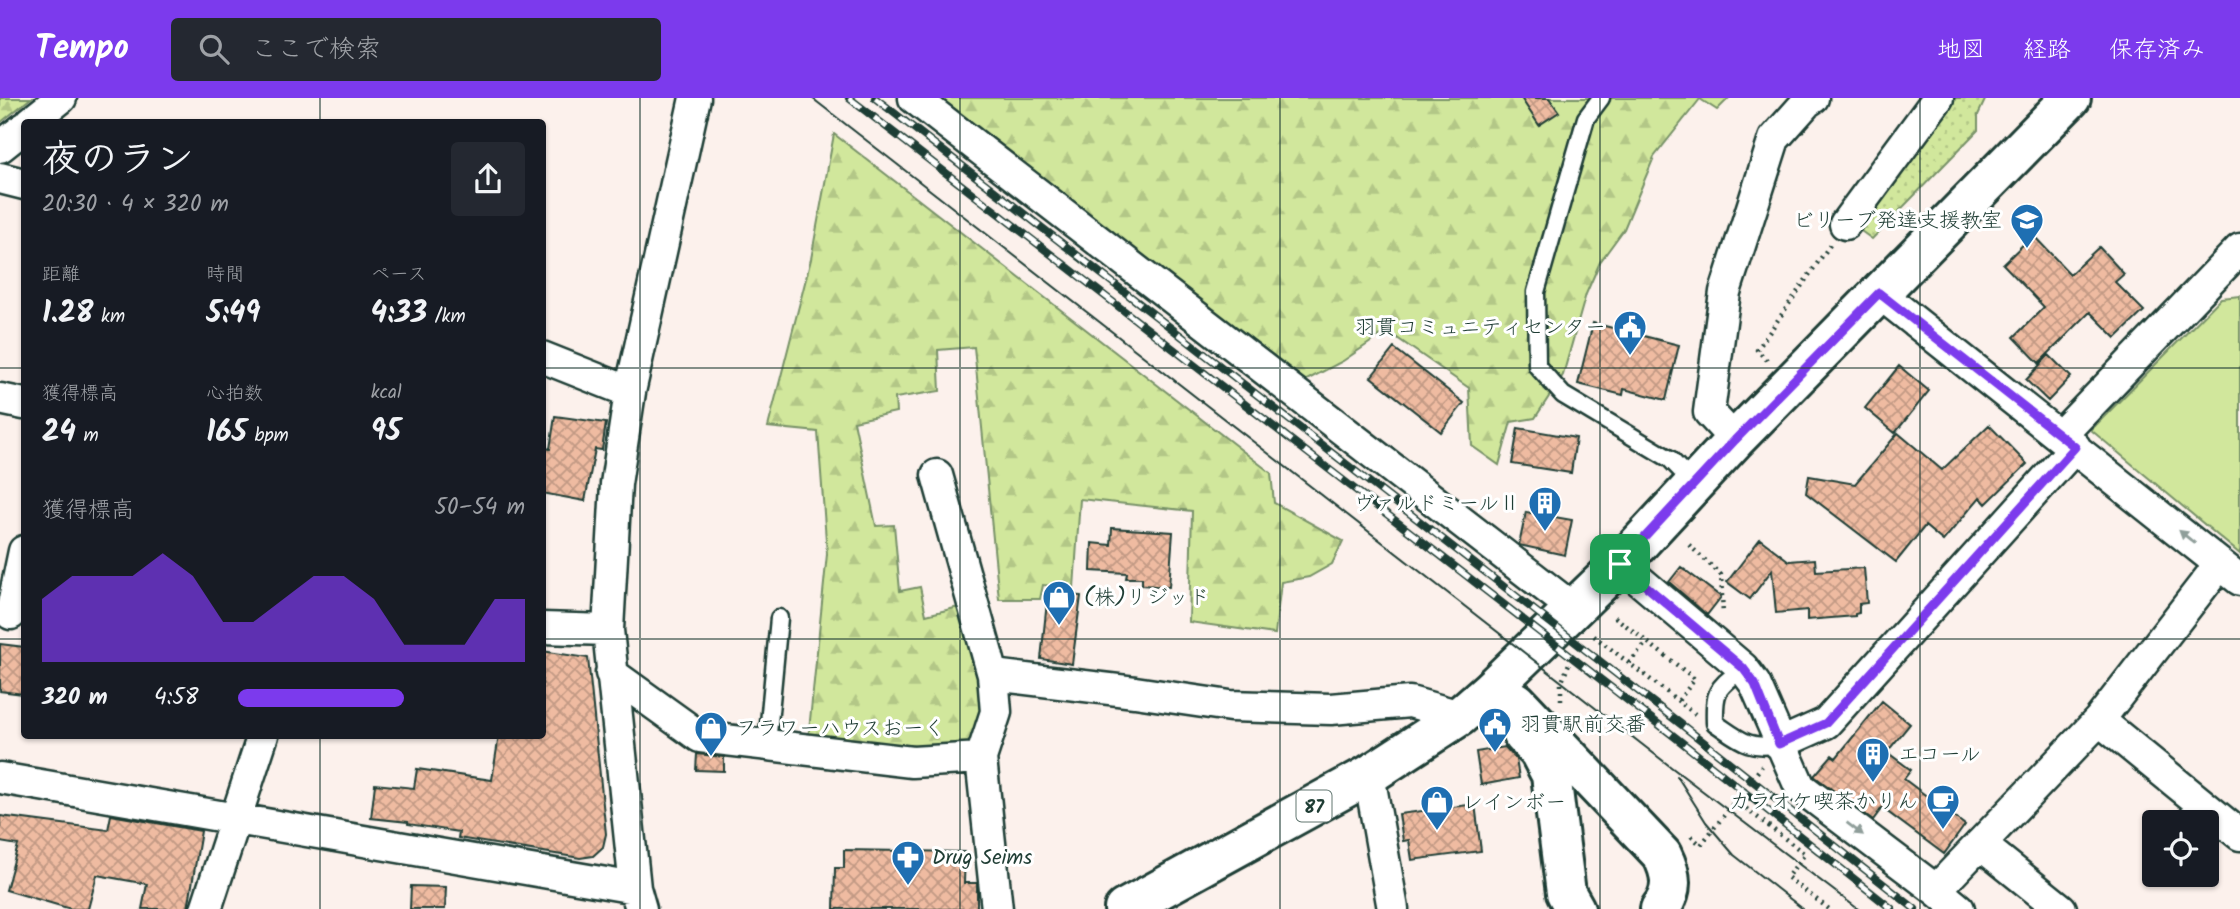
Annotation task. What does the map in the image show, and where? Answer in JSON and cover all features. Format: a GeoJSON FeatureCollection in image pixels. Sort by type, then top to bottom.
{"type":"FeatureCollection","features":[{"type":"Feature","properties":{"kind":"main road","name":"87"},"geometry":{"type":"LineString","coordinates":[[1124,909],[1369,775],[1460,716],[1493,687],[1580,626],[1620,564],[1694,484],[2071,98]]}},
{"type":"Feature","properties":{"kind":"main road"},"geometry":{"type":"LineString","coordinates":[[1493,687],[1517,702],[1662,855],[1668,867],[1671,886],[1667,900],[1660,909]]}},
{"type":"Feature","properties":{"kind":"main road"},"geometry":{"type":"LineString","coordinates":[[1493,687],[1504,714],[1545,762],[1550,775],[1566,893],[1574,909]]}},
{"type":"Feature","properties":{"kind":"main road"},"geometry":{"type":"LineString","coordinates":[[1558,828],[1566,823],[1594,816],[1625,818]]}},
{"type":"Feature","properties":{"kind":"street"},"geometry":{"type":"LineString","coordinates":[[35,119],[61,98]]}},
{"type":"Feature","properties":{"kind":"street"},"geometry":{"type":"LineString","coordinates":[[0,778],[235,818],[638,899],[608,631],[616,484],[630,392],[695,98]]}},
{"type":"Feature","properties":{"kind":"street"},"geometry":{"type":"LineString","coordinates":[[914,98],[1580,626]]}},
{"type":"Feature","properties":{"kind":"street"},"geometry":{"type":"LineString","coordinates":[[1735,440],[1709,412],[1725,292],[1774,139],[1813,98]]}},
{"type":"Feature","properties":{"kind":"street"},"geometry":{"type":"LineString","coordinates":[[1845,224],[1938,98]]}},
{"type":"Feature","properties":{"kind":"street"},"geometry":{"type":"LineString","coordinates":[[0,148],[21,130]]}},
{"type":"Feature","properties":{"kind":"street"},"geometry":{"type":"LineString","coordinates":[[0,178],[21,183]]}},
{"type":"Feature","properties":{"kind":"street"},"geometry":{"type":"LineString","coordinates":[[1779,744],[1826,723],[2068,441],[2236,261]]}},
{"type":"Feature","properties":{"kind":"street"},"geometry":{"type":"LineString","coordinates":[[1879,293],[2230,572],[2099,720],[1936,890]]}},
{"type":"Feature","properties":{"kind":"street"},"geometry":{"type":"LineString","coordinates":[[546,359],[630,392]]}},
{"type":"Feature","properties":{"kind":"street"},"geometry":{"type":"LineString","coordinates":[[0,399],[21,403]]}},
{"type":"Feature","properties":{"kind":"street"},"geometry":{"type":"LineString","coordinates":[[937,475],[993,675],[996,712],[981,758],[997,909]]}},
{"type":"Feature","properties":{"kind":"street"},"geometry":{"type":"LineString","coordinates":[[1620,564],[1743,668],[1755,684],[1800,787],[1959,909]]}},
{"type":"Feature","properties":{"kind":"street"},"geometry":{"type":"LineString","coordinates":[[12,614],[21,567]]}},
{"type":"Feature","properties":{"kind":"street"},"geometry":{"type":"LineString","coordinates":[[546,628],[608,631]]}},
{"type":"Feature","properties":{"kind":"street"},"geometry":{"type":"LineString","coordinates":[[611,673],[700,737],[912,762],[981,758]]}},
{"type":"Feature","properties":{"kind":"street"},"geometry":{"type":"LineString","coordinates":[[993,675],[1230,706],[1331,709],[1410,702],[1460,716]]}},
{"type":"Feature","properties":{"kind":"street"},"geometry":{"type":"LineString","coordinates":[[2099,720],[2240,835]]}},
{"type":"Feature","properties":{"kind":"street"},"geometry":{"type":"LineString","coordinates":[[206,909],[262,739]]}},
{"type":"Feature","properties":{"kind":"street"},"geometry":{"type":"LineString","coordinates":[[1369,775],[1393,909]]}},
{"type":"Feature","properties":{"kind":"street"},"geometry":{"type":"LineString","coordinates":[[1980,844],[2061,909]]}},
{"type":"Feature","properties":{"kind":"lane"},"geometry":{"type":"LineString","coordinates":[[1601,98],[1586,118],[1536,292],[1537,366],[1563,395],[1670,459],[1694,484]]}},
{"type":"Feature","properties":{"kind":"lane"},"geometry":{"type":"LineString","coordinates":[[767,744],[779,618]]}},
{"type":"Feature","properties":{"kind":"lane"},"geometry":{"type":"LineString","coordinates":[[1743,668],[1725,683],[1714,698],[1715,723],[1759,748],[1779,744]]}},
{"type":"Feature","properties":{"kind":"path"},"geometry":{"type":"LineString","coordinates":[[1767,360],[1758,350],[1845,224]]}},
{"type":"Feature","properties":{"kind":"path"},"geometry":{"type":"LineString","coordinates":[[1689,545],[1721,575],[1724,628]]}},
{"type":"Feature","properties":{"kind":"path"},"geometry":{"type":"LineString","coordinates":[[1622,611],[1615,617],[1695,680],[1678,701]]}},
{"type":"Feature","properties":{"kind":"path"},"geometry":{"type":"LineString","coordinates":[[1580,626],[1699,717]]}},
{"type":"Feature","properties":{"kind":"path"},"geometry":{"type":"LineString","coordinates":[[1629,663],[1647,642]]}},
{"type":"Feature","properties":{"kind":"path"},"geometry":{"type":"LineString","coordinates":[[1561,705],[1561,684],[1566,667],[1576,652]]}},
{"type":"Feature","properties":{"kind":"path"},"geometry":{"type":"LineString","coordinates":[[1681,827],[1701,845],[1762,766],[1752,758]]}},
{"type":"Feature","properties":{"kind":"path"},"geometry":{"type":"LineString","coordinates":[[1735,800],[1805,854],[1787,877],[1829,909]]}},
{"type":"Feature","properties":{"kind":"green space"},"geometry":{"type":"Polygon","coordinates":[[[0,98],[31,98],[0,123],[0,98]]]}},
{"type":"Feature","properties":{"kind":"green space"},"geometry":{"type":"Polygon","coordinates":[[[928,98],[1729,98],[1717,110],[1700,99],[1654,157],[1624,229],[1600,262],[1586,294],[1563,375],[1535,418],[1511,422],[1499,465],[1472,446],[1469,388],[1387,331],[1343,361],[1301,383],[928,98]]]}},
{"type":"Feature","properties":{"kind":"green space"},"geometry":{"type":"Polygon","coordinates":[[[1946,98],[1986,98],[1978,115],[1978,130],[1872,239],[1854,226],[1946,98]]]}},
{"type":"Feature","properties":{"kind":"green space"},"geometry":{"type":"Polygon","coordinates":[[[834,134],[1271,473],[1274,503],[1343,541],[1332,564],[1309,577],[1281,582],[1275,634],[1189,622],[1192,511],[1080,499],[1074,588],[1043,585],[1040,599],[999,599],[974,347],[938,350],[940,391],[895,398],[896,412],[854,421],[876,526],[894,525],[900,591],[920,587],[926,615],[959,607],[988,689],[974,749],[910,754],[808,740],[827,554],[818,432],[768,427],[811,259],[834,134]]]}},
{"type":"Feature","properties":{"kind":"green space"},"geometry":{"type":"Polygon","coordinates":[[[2240,296],[2240,554],[2091,430],[2221,298],[2240,296]]]}},
{"type":"Feature","properties":{"kind":"building"},"geometry":{"type":"Polygon","coordinates":[[[1521,98],[1549,98],[1559,112],[1539,125],[1521,98]]]}},
{"type":"Feature","properties":{"kind":"building"},"geometry":{"type":"Polygon","coordinates":[[[2033,235],[2070,274],[2099,247],[2124,274],[2115,282],[2144,311],[2116,338],[2090,312],[2039,363],[2014,337],[2044,307],[2003,264],[2033,235]]]}},
{"type":"Feature","properties":{"kind":"building","name":"羽貫コミュニティセンター"},"geometry":{"type":"Polygon","coordinates":[[[1593,323],[1679,345],[1666,400],[1624,389],[1623,395],[1578,384],[1593,323]]]}},
{"type":"Feature","properties":{"kind":"building"},"geometry":{"type":"Polygon","coordinates":[[[1394,348],[1464,403],[1441,432],[1371,377],[1394,348]]]}},
{"type":"Feature","properties":{"kind":"building"},"geometry":{"type":"Polygon","coordinates":[[[2049,355],[2071,377],[2048,401],[2026,380],[2049,355]]]}},
{"type":"Feature","properties":{"kind":"building"},"geometry":{"type":"Polygon","coordinates":[[[1899,366],[1929,391],[1895,433],[1865,408],[1899,366]]]}},
{"type":"Feature","properties":{"kind":"building"},"geometry":{"type":"Polygon","coordinates":[[[555,416],[606,423],[602,450],[595,449],[585,501],[546,494],[546,448],[550,449],[555,416]]]}},
{"type":"Feature","properties":{"kind":"building"},"geometry":{"type":"Polygon","coordinates":[[[1989,425],[2027,464],[1986,504],[1980,497],[1943,541],[1925,526],[1896,562],[1806,493],[1809,476],[1855,484],[1898,433],[1942,470],[1989,425]]]}},
{"type":"Feature","properties":{"kind":"building"},"geometry":{"type":"Polygon","coordinates":[[[1518,428],[1576,438],[1571,473],[1512,464],[1518,428]]]}},
{"type":"Feature","properties":{"kind":"building","name":"ヴァルドミールⅡ"},"geometry":{"type":"Polygon","coordinates":[[[1526,512],[1572,520],[1565,555],[1519,545],[1526,512]]]}},
{"type":"Feature","properties":{"kind":"building"},"geometry":{"type":"Polygon","coordinates":[[[1112,528],[1173,532],[1169,587],[1142,585],[1142,578],[1126,578],[1127,573],[1091,571],[1092,543],[1111,545],[1112,528]]]}},
{"type":"Feature","properties":{"kind":"building"},"geometry":{"type":"Polygon","coordinates":[[[1760,539],[1789,561],[1815,559],[1816,571],[1864,568],[1867,603],[1859,604],[1859,613],[1855,616],[1807,620],[1807,610],[1776,613],[1772,570],[1750,599],[1727,582],[1760,539]]]}},
{"type":"Feature","properties":{"kind":"building"},"geometry":{"type":"Polygon","coordinates":[[[1681,567],[1721,597],[1707,615],[1669,582],[1681,567]]]}},
{"type":"Feature","properties":{"kind":"building"},"geometry":{"type":"Polygon","coordinates":[[[1048,592],[1081,596],[1072,664],[1041,659],[1048,592]]]}},
{"type":"Feature","properties":{"kind":"building"},"geometry":{"type":"Polygon","coordinates":[[[0,644],[21,647],[21,694],[0,691],[0,644]]]}},
{"type":"Feature","properties":{"kind":"building"},"geometry":{"type":"Polygon","coordinates":[[[546,652],[588,658],[606,834],[603,847],[593,856],[580,858],[458,838],[459,832],[371,818],[375,784],[414,788],[417,769],[492,780],[498,739],[546,739],[546,652]]]}},
{"type":"Feature","properties":{"kind":"building"},"geometry":{"type":"Polygon","coordinates":[[[1882,701],[1910,724],[1887,752],[1911,770],[1904,779],[1965,825],[1944,854],[1882,808],[1873,820],[1814,776],[1832,755],[1836,758],[1882,701]]]}},
{"type":"Feature","properties":{"kind":"building"},"geometry":{"type":"Polygon","coordinates":[[[1505,747],[1516,759],[1519,778],[1481,785],[1476,752],[1505,747]]]}},
{"type":"Feature","properties":{"kind":"building"},"geometry":{"type":"Polygon","coordinates":[[[697,754],[724,757],[724,771],[696,770],[697,754]]]}},
{"type":"Feature","properties":{"kind":"building"},"geometry":{"type":"Polygon","coordinates":[[[1475,804],[1481,851],[1412,860],[1409,840],[1403,841],[1399,814],[1475,804]]]}},
{"type":"Feature","properties":{"kind":"building"},"geometry":{"type":"Polygon","coordinates":[[[111,815],[201,831],[188,909],[142,909],[147,884],[97,875],[88,909],[71,909],[6,890],[18,845],[0,842],[0,816],[108,830],[111,815]]]}},
{"type":"Feature","properties":{"kind":"building"},"geometry":{"type":"Polygon","coordinates":[[[844,850],[965,852],[964,883],[977,883],[977,909],[834,909],[835,868],[844,868],[844,850]]]}},
{"type":"Feature","properties":{"kind":"building"},"geometry":{"type":"Polygon","coordinates":[[[411,886],[446,887],[445,909],[410,909],[411,886]]]}},
{"type":"Feature","properties":{"kind":"tram line"},"geometry":{"type":"LineString","coordinates":[[812,98],[1671,767],[1858,909]]}},
{"type":"Feature","properties":{"kind":"tram line"},"geometry":{"type":"LineString","coordinates":[[1677,776],[1706,822],[1734,855],[1803,909]]}},
{"type":"Feature","properties":{"kind":"railway"},"geometry":{"type":"LineString","coordinates":[[849,98],[1675,737],[1892,909]]}},
{"type":"Feature","properties":{"kind":"railway"},"geometry":{"type":"LineString","coordinates":[[875,98],[1915,909]]}},
{"type":"Feature","properties":{"kind":"place","name":"ビリーブ発達支援教室"},"geometry":{"type":"Point","coordinates":[2027,250]}},
{"type":"Feature","properties":{"kind":"place","name":"羽貫コミュニティセンター"},"geometry":{"type":"Point","coordinates":[1630,357]}},
{"type":"Feature","properties":{"kind":"place","name":"ヴァルドミールⅡ"},"geometry":{"type":"Point","coordinates":[1545,533]}},
{"type":"Feature","properties":{"kind":"place","name":"(株)リジッド"},"geometry":{"type":"Point","coordinates":[1059,627]}},
{"type":"Feature","properties":{"kind":"place","name":"羽貫駅前交番"},"geometry":{"type":"Point","coordinates":[1495,754]}},
{"type":"Feature","properties":{"kind":"place","name":"フラワーハウスおーく"},"geometry":{"type":"Point","coordinates":[711,758]}},
{"type":"Feature","properties":{"kind":"place","name":"エコール"},"geometry":{"type":"Point","coordinates":[1873,784]}},
{"type":"Feature","properties":{"kind":"place","name":"カラオケ喫茶かりん"},"geometry":{"type":"Point","coordinates":[1943,831]}},
{"type":"Feature","properties":{"kind":"place","name":"レインボー"},"geometry":{"type":"Point","coordinates":[1437,832]}},
{"type":"Feature","properties":{"kind":"place","name":"Drug Seims"},"geometry":{"type":"Point","coordinates":[908,887]}},
{"type":"Feature","properties":{"kind":"route"},"geometry":{"type":"LineString","coordinates":[[1879,293],[2075,447],[1826,723],[1779,744],[1755,684],[1743,668],[1620,564],[1735,440],[1879,293]]}}]}
